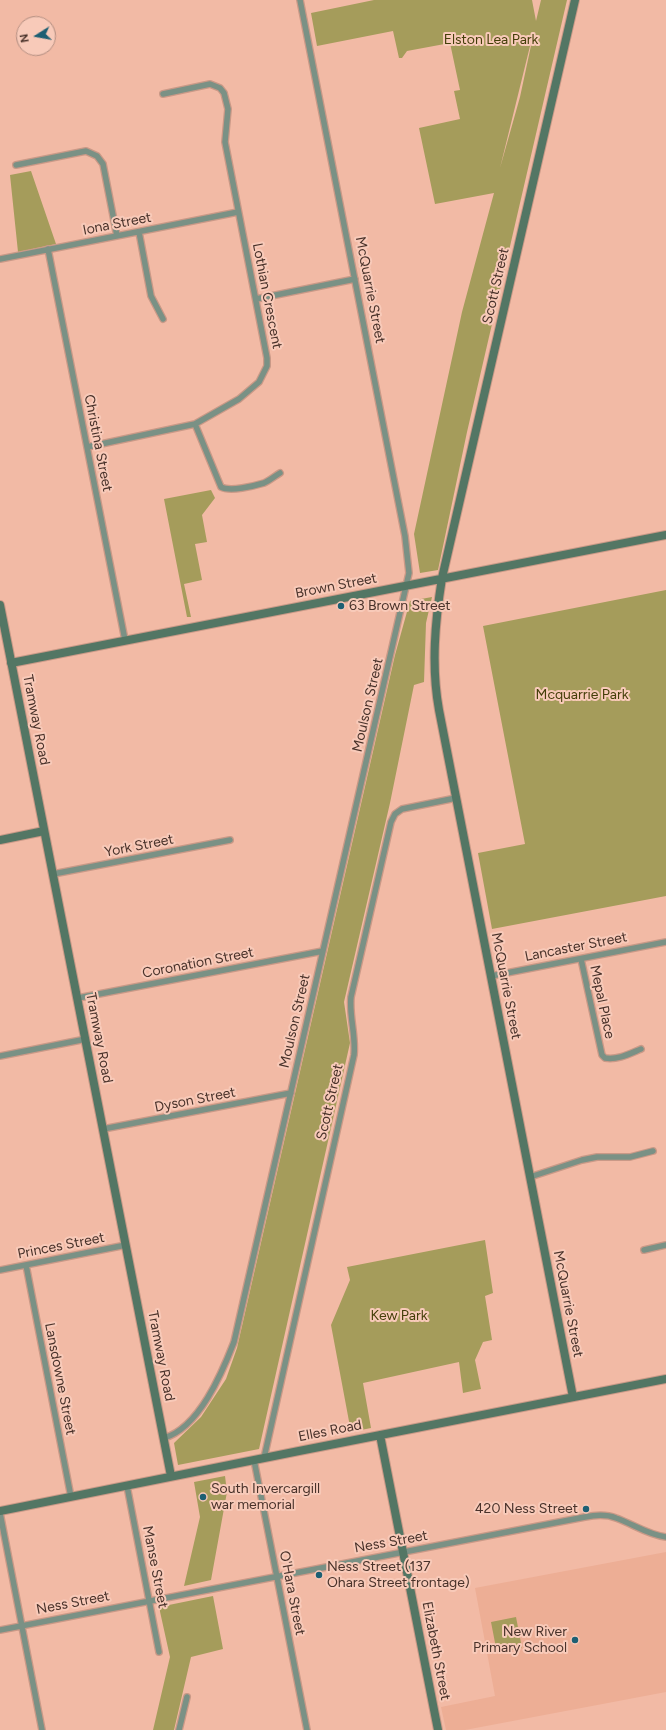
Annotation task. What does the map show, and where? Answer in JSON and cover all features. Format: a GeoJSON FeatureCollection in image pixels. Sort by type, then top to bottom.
{"type":"FeatureCollection","features":[{"type":"Feature","properties":{"kind":"main road","name":"Scott Street"},"geometry":{"type":"LineString","coordinates":[[442,578],[575,0]]}},
{"type":"Feature","properties":{"kind":"main road","name":"Brown Street"},"geometry":{"type":"LineString","coordinates":[[11,663],[666,535]]}},
{"type":"Feature","properties":{"kind":"main road","name":"McQuarrie Street"},"geometry":{"type":"LineString","coordinates":[[442,578],[434,656],[435,684],[573,1397]]}},
{"type":"Feature","properties":{"kind":"main road","name":"Tramway Road"},"geometry":{"type":"LineString","coordinates":[[0,605],[1,618],[78,998],[171,1476]]}},
{"type":"Feature","properties":{"kind":"main road"},"geometry":{"type":"LineString","coordinates":[[0,840],[44,831]]}},
{"type":"Feature","properties":{"kind":"main road","name":"Elles Road"},"geometry":{"type":"LineString","coordinates":[[0,1512],[171,1476],[666,1379]]}},
{"type":"Feature","properties":{"kind":"main road","name":"Elizabeth Street"},"geometry":{"type":"LineString","coordinates":[[380,1435],[438,1730]]}},
{"type":"Feature","properties":{"kind":"street","name":"McQuarrie Street"},"geometry":{"type":"LineString","coordinates":[[300,0],[407,549],[409,567],[407,585]]}},
{"type":"Feature","properties":{"kind":"street","name":"Lothian Crescent"},"geometry":{"type":"LineString","coordinates":[[87,447],[194,424],[239,399],[259,382],[267,366],[267,358],[256,299],[225,142],[225,128],[228,109],[222,90],[210,84],[163,94]]}},
{"type":"Feature","properties":{"kind":"street"},"geometry":{"type":"LineString","coordinates":[[16,165],[86,151],[98,156],[103,164],[117,236]]}},
{"type":"Feature","properties":{"kind":"street","name":"Iona Street"},"geometry":{"type":"LineString","coordinates":[[0,259],[238,212]]}},
{"type":"Feature","properties":{"kind":"street"},"geometry":{"type":"LineString","coordinates":[[139,232],[151,296],[163,319]]}},
{"type":"Feature","properties":{"kind":"street","name":"Christina Street"},"geometry":{"type":"LineString","coordinates":[[48,249],[125,640]]}},
{"type":"Feature","properties":{"kind":"street"},"geometry":{"type":"LineString","coordinates":[[256,299],[355,279]]}},
{"type":"Feature","properties":{"kind":"street"},"geometry":{"type":"LineString","coordinates":[[194,424],[221,487],[224,489],[232,490],[265,482],[280,473]]}},
{"type":"Feature","properties":{"kind":"street","name":"Moulson Street"},"geometry":{"type":"LineString","coordinates":[[164,1438],[173,1435],[186,1425],[207,1398],[223,1370],[234,1342],[407,585]]}},
{"type":"Feature","properties":{"kind":"street","name":"Scott Street"},"geometry":{"type":"LineString","coordinates":[[264,1458],[354,1054],[355,1039],[351,1012],[351,997],[391,822],[395,814],[402,809],[456,798]]}},
{"type":"Feature","properties":{"kind":"street","name":"York Street"},"geometry":{"type":"LineString","coordinates":[[53,874],[230,840]]}},
{"type":"Feature","properties":{"kind":"street","name":"Lancaster Street"},"geometry":{"type":"LineString","coordinates":[[491,976],[666,942]]}},
{"type":"Feature","properties":{"kind":"street","name":"Coronation Street"},"geometry":{"type":"LineString","coordinates":[[78,998],[324,951]]}},
{"type":"Feature","properties":{"kind":"street","name":"Mepal Place"},"geometry":{"type":"LineString","coordinates":[[581,959],[602,1055],[605,1058],[610,1059],[623,1057],[642,1049]]}},
{"type":"Feature","properties":{"kind":"street"},"geometry":{"type":"LineString","coordinates":[[0,1056],[86,1039]]}},
{"type":"Feature","properties":{"kind":"street","name":"Dyson Street"},"geometry":{"type":"LineString","coordinates":[[103,1130],[291,1093]]}},
{"type":"Feature","properties":{"kind":"street"},"geometry":{"type":"LineString","coordinates":[[530,1177],[582,1160],[630,1157],[653,1151]]}},
{"type":"Feature","properties":{"kind":"street","name":"Princes Street"},"geometry":{"type":"LineString","coordinates":[[0,1270],[126,1245]]}},
{"type":"Feature","properties":{"kind":"street"},"geometry":{"type":"LineString","coordinates":[[644,1250],[666,1245]]}},
{"type":"Feature","properties":{"kind":"street","name":"Lansdowne Street"},"geometry":{"type":"LineString","coordinates":[[26,1265],[71,1497]]}},
{"type":"Feature","properties":{"kind":"street","name":"O'Hara Street"},"geometry":{"type":"LineString","coordinates":[[254,1460],[307,1730]]}},
{"type":"Feature","properties":{"kind":"street","name":"Manse Street"},"geometry":{"type":"LineString","coordinates":[[127,1486],[159,1652]]}},
{"type":"Feature","properties":{"kind":"street"},"geometry":{"type":"LineString","coordinates":[[0,1512],[42,1730]]}},
{"type":"Feature","properties":{"kind":"street","name":"Ness Street"},"geometry":{"type":"LineString","coordinates":[[0,1630],[600,1515],[615,1517],[646,1531],[666,1537]]}},
{"type":"Feature","properties":{"kind":"street"},"geometry":{"type":"LineString","coordinates":[[179,1730],[187,1697]]}},
{"type":"Feature","properties":{"kind":"shaded area","name":"New River Primary School"},"geometry":{"type":"Polygon","coordinates":[[[666,1552],[666,1692],[465,1730],[446,1730],[441,1707],[495,1696],[475,1588],[666,1552]]]}},
{"type":"Feature","properties":{"kind":"green space","name":"Elston Lea Park"},"geometry":{"type":"Polygon","coordinates":[[[374,0],[532,0],[536,21],[541,0],[567,0],[467,432],[438,570],[420,573],[414,534],[462,312],[494,193],[435,204],[419,128],[460,119],[454,91],[460,90],[450,43],[407,51],[402,58],[399,58],[393,31],[317,46],[311,13],[374,0]],[[532,41],[500,168],[520,97],[532,41]]]}},
{"type":"Feature","properties":{"kind":"green space"},"geometry":{"type":"Polygon","coordinates":[[[31,171],[56,244],[18,252],[10,175],[31,171]]]}},
{"type":"Feature","properties":{"kind":"green space"},"geometry":{"type":"Polygon","coordinates":[[[211,490],[215,498],[202,515],[207,542],[195,544],[202,580],[184,584],[191,617],[187,617],[164,499],[211,490]]]}},
{"type":"Feature","properties":{"kind":"green space","name":"Mcquarrie Park"},"geometry":{"type":"Polygon","coordinates":[[[666,590],[666,896],[492,929],[478,853],[525,844],[483,626],[666,590]]]}},
{"type":"Feature","properties":{"kind":"green space"},"geometry":{"type":"Polygon","coordinates":[[[432,597],[426,623],[424,682],[414,685],[390,803],[344,1002],[350,1043],[259,1449],[178,1465],[174,1443],[201,1417],[226,1379],[237,1348],[395,655],[410,601],[432,597]]]}},
{"type":"Feature","properties":{"kind":"green space","name":"Kew Park"},"geometry":{"type":"Polygon","coordinates":[[[485,1240],[493,1293],[485,1296],[492,1340],[483,1342],[475,1360],[481,1389],[463,1393],[459,1362],[363,1383],[371,1428],[351,1432],[331,1325],[350,1280],[347,1267],[485,1240]]]}},
{"type":"Feature","properties":{"kind":"green space"},"geometry":{"type":"Polygon","coordinates":[[[225,1476],[227,1492],[211,1580],[184,1586],[200,1517],[194,1482],[225,1476]]]}},
{"type":"Feature","properties":{"kind":"green space"},"geometry":{"type":"Polygon","coordinates":[[[213,1596],[223,1649],[191,1657],[174,1730],[153,1730],[170,1657],[159,1607],[213,1596]]]}},
{"type":"Feature","properties":{"kind":"green space"},"geometry":{"type":"Polygon","coordinates":[[[516,1617],[522,1648],[497,1653],[491,1622],[516,1617]]]}},
{"type":"Feature","properties":{"kind":"place","name":"63 Brown Street"},"geometry":{"type":"Point","coordinates":[341,606]}},
{"type":"Feature","properties":{"kind":"place","name":"South Invercargill war memorial"},"geometry":{"type":"Point","coordinates":[203,1497]}},
{"type":"Feature","properties":{"kind":"place","name":"420 Ness Street"},"geometry":{"type":"Point","coordinates":[586,1509]}},
{"type":"Feature","properties":{"kind":"place","name":"Ness Street (137 Ohara Street frontage)"},"geometry":{"type":"Point","coordinates":[319,1575]}},
{"type":"Feature","properties":{"kind":"place","name":"New River Primary School"},"geometry":{"type":"Point","coordinates":[575,1640]}}]}
